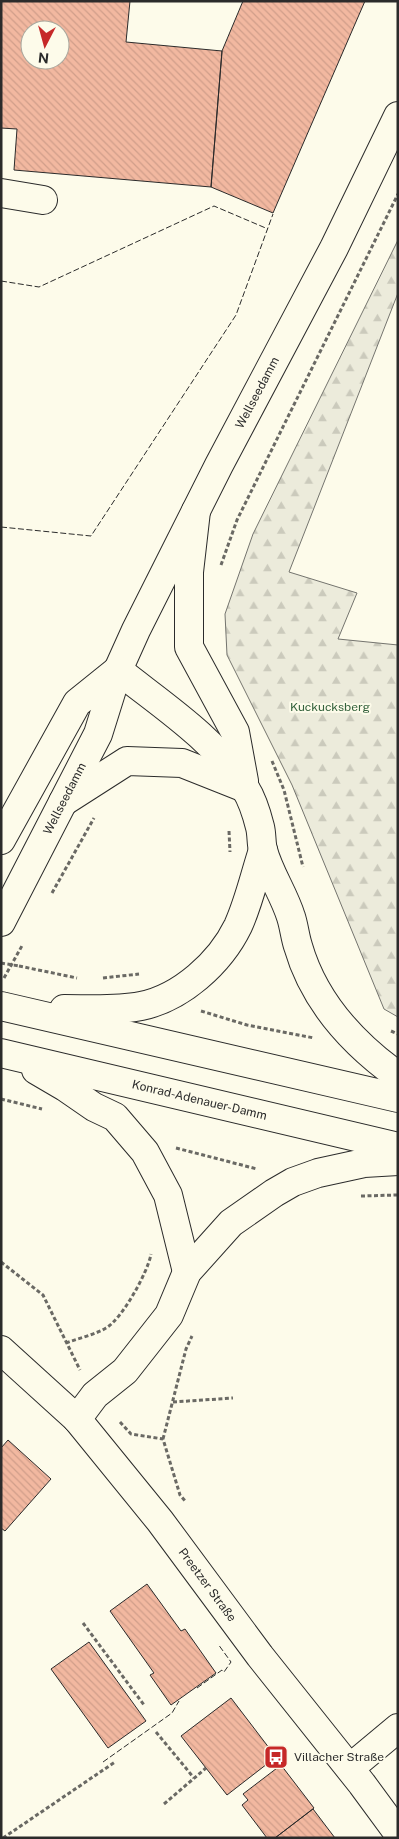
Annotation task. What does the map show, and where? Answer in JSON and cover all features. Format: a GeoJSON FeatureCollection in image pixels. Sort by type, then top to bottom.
{"type":"FeatureCollection","features":[{"type":"Feature","properties":{"kind":"main road","name":"Wellseedamm"},"geometry":{"type":"LineString","coordinates":[[1,922],[98,734],[118,670],[136,630],[334,248],[398,116]]}},
{"type":"Feature","properties":{"kind":"main road"},"geometry":{"type":"LineString","coordinates":[[1,194],[43,200]]}},
{"type":"Feature","properties":{"kind":"main road"},"geometry":{"type":"LineString","coordinates":[[196,511],[189,572],[189,646],[235,732],[245,788],[260,827],[263,850],[291,916],[298,947],[307,972],[327,1010],[356,1042],[398,1076]]}},
{"type":"Feature","properties":{"kind":"main road","name":"Wellseedamm"},"geometry":{"type":"LineString","coordinates":[[1,840],[77,703],[118,670]]}},
{"type":"Feature","properties":{"kind":"main road"},"geometry":{"type":"LineString","coordinates":[[118,670],[160,704],[174,712],[225,760],[245,788]]}},
{"type":"Feature","properties":{"kind":"main road"},"geometry":{"type":"LineString","coordinates":[[63,802],[127,761],[182,763],[245,788]]}},
{"type":"Feature","properties":{"kind":"main road"},"geometry":{"type":"LineString","coordinates":[[8,1007],[130,1008],[143,1006],[174,993],[198,978],[210,967],[238,926],[263,850]]}},
{"type":"Feature","properties":{"kind":"main road"},"geometry":{"type":"LineString","coordinates":[[8,1007],[398,1098]]}},
{"type":"Feature","properties":{"kind":"main road"},"geometry":{"type":"LineString","coordinates":[[3,1053],[115,1117],[145,1152],[168,1196],[187,1272]]}},
{"type":"Feature","properties":{"kind":"main road","name":"Konrad-Adenauer-Damm"},"geometry":{"type":"LineString","coordinates":[[3,1053],[398,1147]]}},
{"type":"Feature","properties":{"kind":"main road"},"geometry":{"type":"LineString","coordinates":[[77,1419],[95,1395],[125,1371],[170,1315],[187,1272],[231,1223],[253,1206],[293,1182],[338,1167],[398,1161]]}},
{"type":"Feature","properties":{"kind":"main road","name":"Preetzer Straße"},"geometry":{"type":"LineString","coordinates":[[1,1350],[77,1419],[160,1521],[260,1656],[350,1768],[398,1833]]}},
{"type":"Feature","properties":{"kind":"main road"},"geometry":{"type":"LineString","coordinates":[[350,1768],[398,1728]]}},
{"type":"Feature","properties":{"kind":"path"},"geometry":{"type":"LineString","coordinates":[[219,570],[237,520],[398,194]]}},
{"type":"Feature","properties":{"kind":"path"},"geometry":{"type":"LineString","coordinates":[[49,897],[97,812]]}},
{"type":"Feature","properties":{"kind":"path"},"geometry":{"type":"LineString","coordinates":[[226,824],[229,831],[230,859]]}},
{"type":"Feature","properties":{"kind":"path"},"geometry":{"type":"LineString","coordinates":[[1,982],[25,939]]}},
{"type":"Feature","properties":{"kind":"path"},"geometry":{"type":"LineString","coordinates":[[1,963],[82,979]]}},
{"type":"Feature","properties":{"kind":"path"},"geometry":{"type":"LineString","coordinates":[[98,979],[122,975],[160,974],[185,1006],[287,1033],[316,1038],[329,1036],[344,1029]]}},
{"type":"Feature","properties":{"kind":"path"},"geometry":{"type":"LineString","coordinates":[[1,1099],[50,1113]]}},
{"type":"Feature","properties":{"kind":"path"},"geometry":{"type":"LineString","coordinates":[[145,1152],[160,1144],[273,1173],[293,1182]]}},
{"type":"Feature","properties":{"kind":"path"},"geometry":{"type":"LineString","coordinates":[[66,1343],[107,1328],[134,1295],[149,1265],[152,1247]]}},
{"type":"Feature","properties":{"kind":"path"},"geometry":{"type":"LineString","coordinates":[[1,1262],[43,1294],[66,1343],[95,1395],[131,1434],[163,1439]]}},
{"type":"Feature","properties":{"kind":"path"},"geometry":{"type":"LineString","coordinates":[[186,1503],[180,1495],[163,1439],[186,1349],[194,1332]]}},
{"type":"Feature","properties":{"kind":"path"},"geometry":{"type":"LineString","coordinates":[[173,1402],[233,1398]]}},
{"type":"Feature","properties":{"kind":"path"},"geometry":{"type":"LineString","coordinates":[[83,1623],[144,1705]]}},
{"type":"Feature","properties":{"kind":"path"},"geometry":{"type":"LineString","coordinates":[[156,1732],[194,1778]]}},
{"type":"Feature","properties":{"kind":"path"},"geometry":{"type":"LineString","coordinates":[[3,1838],[115,1762]]}},
{"type":"Feature","properties":{"kind":"path"},"geometry":{"type":"LineString","coordinates":[[164,1804],[206,1768]]}},
{"type":"Feature","properties":{"kind":"green space","name":"Kuckucksberg"},"geometry":{"type":"Polygon","coordinates":[[[398,240],[398,293],[289,572],[357,593],[338,639],[398,645],[398,1017],[384,1009],[292,785],[227,655],[225,614],[253,534],[398,240]]]}},
{"type":"Feature","properties":{"kind":"building"},"geometry":{"type":"Polygon","coordinates":[[[1,1],[130,1],[126,42],[222,51],[211,187],[14,170],[17,129],[1,128],[1,1]]]}},
{"type":"Feature","properties":{"kind":"building"},"geometry":{"type":"Polygon","coordinates":[[[243,1],[365,1],[273,213],[211,187],[222,51],[243,1]]]}},
{"type":"Feature","properties":{"kind":"building"},"geometry":{"type":"Polygon","coordinates":[[[8,1440],[51,1479],[5,1531],[1,1528],[1,1448],[8,1440]]]}},
{"type":"Feature","properties":{"kind":"building"},"geometry":{"type":"Polygon","coordinates":[[[147,1584],[181,1631],[185,1629],[216,1673],[171,1705],[150,1675],[154,1673],[110,1611],[147,1584]]]}},
{"type":"Feature","properties":{"kind":"building"},"geometry":{"type":"Polygon","coordinates":[[[89,1642],[146,1721],[108,1748],[51,1669],[89,1642]]]}},
{"type":"Feature","properties":{"kind":"building"},"geometry":{"type":"Polygon","coordinates":[[[231,1698],[276,1757],[227,1795],[181,1736],[231,1698]]]}},
{"type":"Feature","properties":{"kind":"building"},"geometry":{"type":"Polygon","coordinates":[[[281,1765],[314,1808],[275,1838],[267,1838],[242,1805],[248,1800],[243,1794],[281,1765]]]}},
{"type":"Feature","properties":{"kind":"building"},"geometry":{"type":"Polygon","coordinates":[[[313,1809],[335,1838],[275,1838],[313,1809]]]}},
{"type":"Feature","properties":{"kind":"fence"},"geometry":{"type":"LineString","coordinates":[[1,281],[39,287],[214,206],[268,229]]}},
{"type":"Feature","properties":{"kind":"fence"},"geometry":{"type":"LineString","coordinates":[[1,527],[91,536],[236,315],[273,214]]}},
{"type":"Feature","properties":{"kind":"fence"},"geometry":{"type":"LineString","coordinates":[[197,1688],[222,1670],[224,1672],[231,1662],[218,1644]]}},
{"type":"Feature","properties":{"kind":"fence"},"geometry":{"type":"LineString","coordinates":[[103,1762],[172,1713],[179,1701]]}},
{"type":"Feature","properties":{"kind":"place","name":"Villacher Straße"},"geometry":{"type":"Point","coordinates":[276,1757]}}]}
